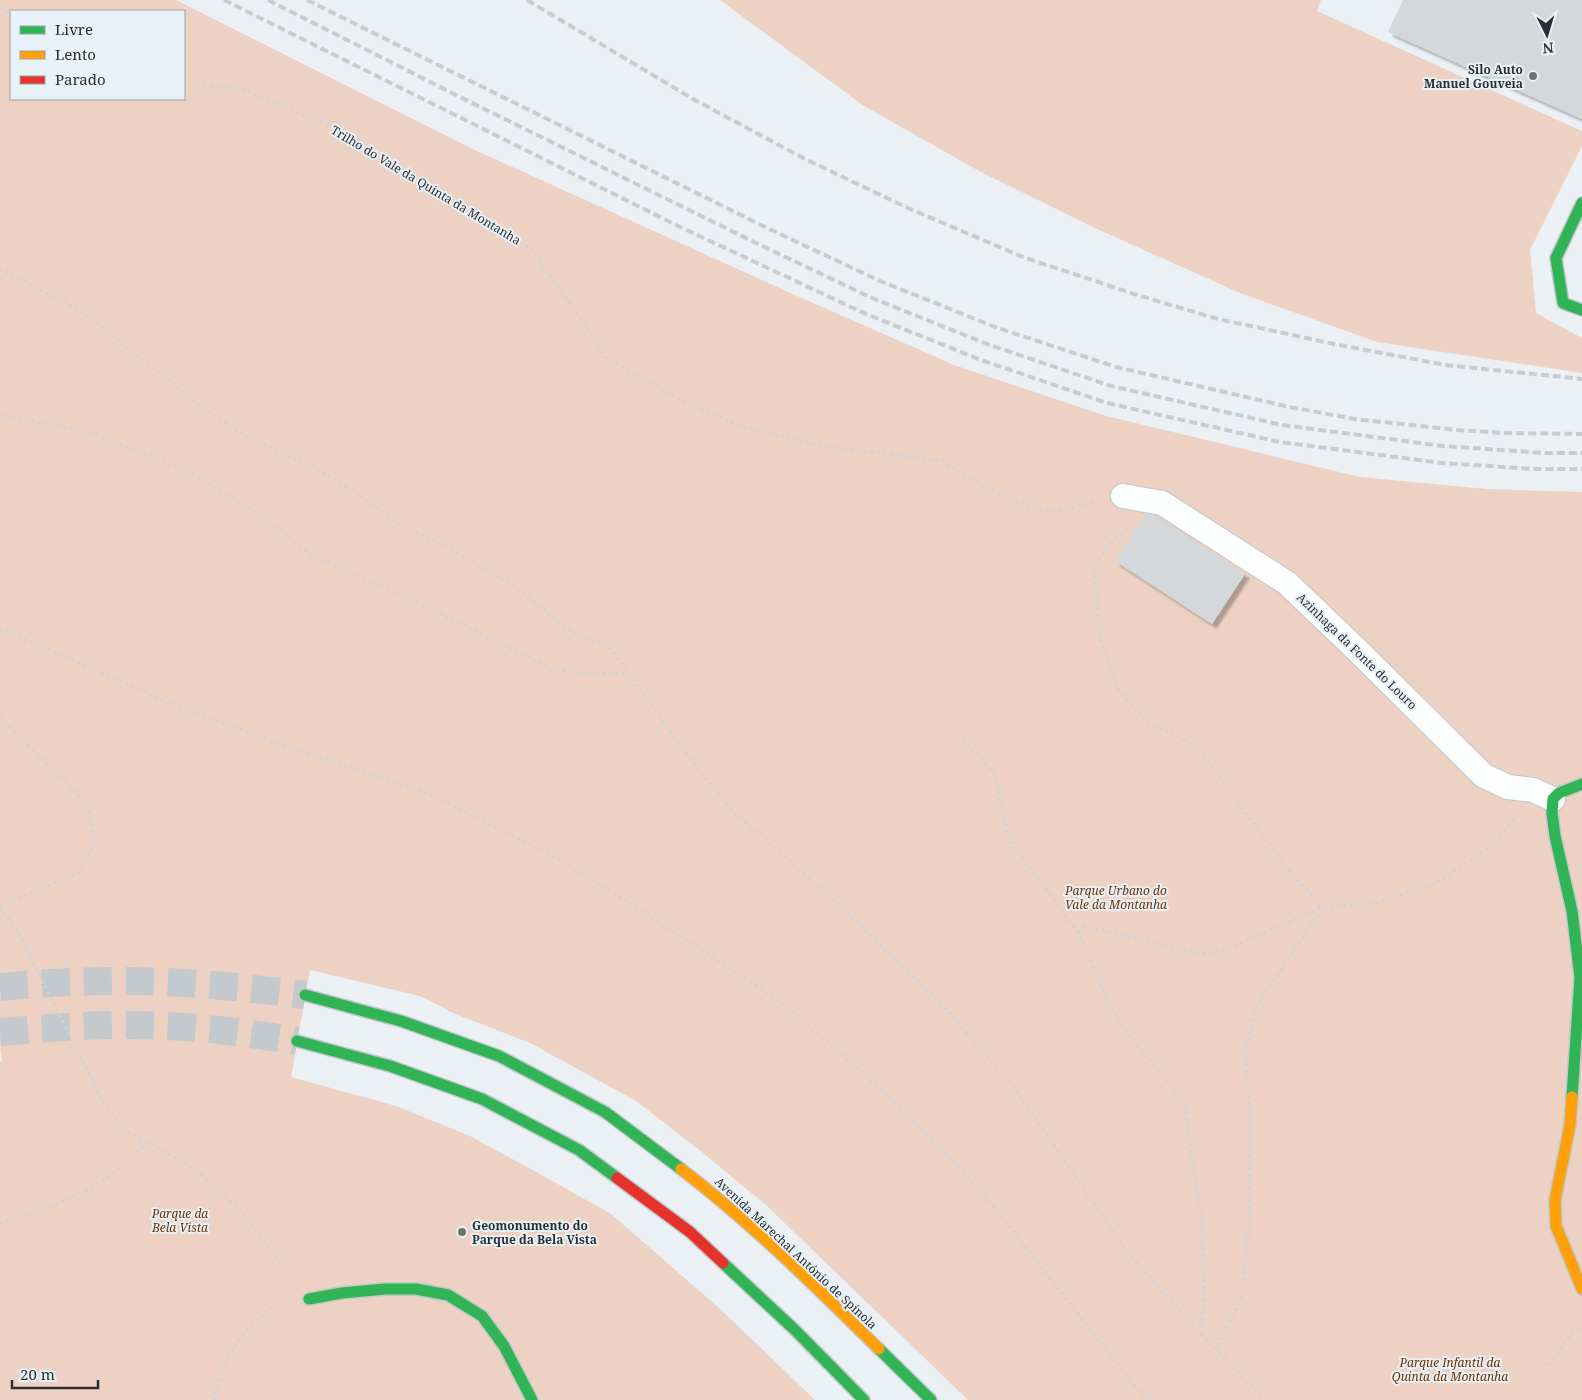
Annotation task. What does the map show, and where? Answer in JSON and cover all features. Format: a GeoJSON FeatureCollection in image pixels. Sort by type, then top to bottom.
{"type":"FeatureCollection","features":[{"type":"Feature","properties":{"kind":"main road"},"geometry":{"type":"LineString","coordinates":[[1582,203],[1556,258],[1563,302],[1582,310]]}},
{"type":"Feature","properties":{"kind":"main road"},"geometry":{"type":"LineString","coordinates":[[1582,784],[1546,796],[1552,813],[1555,836],[1572,911],[1580,976],[1570,1125],[1555,1200],[1556,1226],[1582,1288]]}},
{"type":"Feature","properties":{"kind":"main road","name":"Avenida Marechal António de Spínola"},"geometry":{"type":"LineString","coordinates":[[306,995],[402,1021],[499,1056],[605,1112],[718,1196],[823,1294],[931,1400]]}},
{"type":"Feature","properties":{"kind":"main road"},"geometry":{"type":"LineString","coordinates":[[297,1041],[390,1066],[482,1100],[579,1150],[690,1232],[794,1330],[864,1400]]}},
{"type":"Feature","properties":{"kind":"main road"},"geometry":{"type":"LineString","coordinates":[[309,1299],[342,1293],[385,1289],[416,1289],[448,1295],[482,1316],[504,1346],[532,1400]]}},
{"type":"Feature","properties":{"kind":"street","name":"Azinhaga da Fonte do Louro"},"geometry":{"type":"LineString","coordinates":[[1123,496],[1162,503],[1287,583],[1484,776],[1508,787],[1546,796]]}},
{"type":"Feature","properties":{"kind":"path","name":"Trilho do Vale da Quinta da Montanha"},"geometry":{"type":"LineString","coordinates":[[185,84],[243,89],[340,130],[386,163],[421,180],[531,249],[583,322],[605,358],[696,407],[740,426],[823,446],[942,461],[986,488],[1032,508],[1058,511],[1123,496]]}},
{"type":"Feature","properties":{"kind":"path"},"geometry":{"type":"LineString","coordinates":[[0,269],[81,311],[212,415],[251,439],[315,468],[359,494],[412,532],[442,544],[508,582],[568,629],[587,639],[607,644],[684,752],[730,809],[848,913],[953,1017],[1015,1089],[1126,1250],[1198,1331],[1265,1400]]}},
{"type":"Feature","properties":{"kind":"path"},"geometry":{"type":"LineString","coordinates":[[0,415],[76,429],[144,453],[197,476],[252,510],[315,557],[415,601],[550,668],[579,673],[629,674]]}},
{"type":"Feature","properties":{"kind":"path"},"geometry":{"type":"LineString","coordinates":[[1154,503],[1108,546],[1094,568],[1100,638],[1118,689],[1149,724],[1180,737],[1202,752],[1284,865],[1322,907]]}},
{"type":"Feature","properties":{"kind":"path"},"geometry":{"type":"LineString","coordinates":[[0,630],[4,630],[170,703],[308,754],[428,793],[558,859],[659,922],[784,1004],[886,1094],[961,1169],[998,1212],[1137,1389],[1148,1400]]}},
{"type":"Feature","properties":{"kind":"path"},"geometry":{"type":"LineString","coordinates":[[0,717],[88,804],[94,845],[78,874],[0,906],[16,928],[103,1102],[126,1131],[194,1168],[240,1210],[309,1299]]}},
{"type":"Feature","properties":{"kind":"path"},"geometry":{"type":"LineString","coordinates":[[963,739],[995,775],[1009,840],[1078,932],[1110,1005],[1137,1045],[1186,1102],[1190,1147],[1202,1222],[1204,1307],[1198,1331]]}},
{"type":"Feature","properties":{"kind":"path"},"geometry":{"type":"LineString","coordinates":[[1078,932],[1084,927],[1200,954],[1232,947],[1322,907],[1375,903],[1436,883],[1488,849],[1546,796]]}},
{"type":"Feature","properties":{"kind":"path"},"geometry":{"type":"LineString","coordinates":[[1216,1350],[1242,1297],[1249,1222],[1250,1119],[1245,1049],[1258,1005],[1322,907]]}},
{"type":"Feature","properties":{"kind":"path"},"geometry":{"type":"LineString","coordinates":[[0,1223],[42,1210],[98,1184],[120,1168],[146,1143]]}},
{"type":"Feature","properties":{"kind":"path"},"geometry":{"type":"LineString","coordinates":[[214,1400],[222,1367],[233,1347],[247,1328],[264,1313],[283,1301],[309,1299]]}},
{"type":"Feature","properties":{"kind":"path"},"geometry":{"type":"LineString","coordinates":[[1549,1365],[1571,1334],[1582,1326]]}},
{"type":"Feature","properties":{"kind":"green space","name":"Parque Urbano do Vale da Montanha"},"geometry":{"type":"Polygon","coordinates":[[[0,0],[176,0],[477,151],[795,295],[954,365],[1106,416],[1360,477],[1486,489],[1582,492],[1582,1400],[968,1400],[767,1206],[636,1101],[530,1043],[453,1013],[420,996],[310,970],[291,1077],[396,1106],[470,1136],[611,1214],[718,1307],[815,1400],[0,1400],[0,1062],[2,1061],[0,1045],[0,0]]]}},
{"type":"Feature","properties":{"kind":"green space"},"geometry":{"type":"Polygon","coordinates":[[[720,0],[1321,0],[1317,11],[1582,131],[1582,146],[1530,250],[1536,313],[1582,338],[1582,373],[1377,342],[1240,293],[1095,228],[981,172],[864,106],[720,0]]]}},
{"type":"Feature","properties":{"kind":"building","name":"Silo Auto Manuel Gouveia"},"geometry":{"type":"Polygon","coordinates":[[[1403,0],[1582,0],[1582,119],[1388,32],[1403,0]]]}},
{"type":"Feature","properties":{"kind":"building"},"geometry":{"type":"Polygon","coordinates":[[[1148,511],[1245,574],[1212,624],[1115,561],[1148,511]]]}},
{"type":"Feature","properties":{"kind":"tunnel"},"geometry":{"type":"LineString","coordinates":[[0,987],[69,982],[135,981],[257,989],[305,995]]}},
{"type":"Feature","properties":{"kind":"tunnel"},"geometry":{"type":"LineString","coordinates":[[0,1032],[84,1026],[147,1025],[216,1030],[297,1041]]}},
{"type":"Feature","properties":{"kind":"railway"},"geometry":{"type":"LineString","coordinates":[[224,0],[678,226],[866,314],[981,360],[1107,403],[1280,442],[1442,463],[1534,469],[1582,469]]}},
{"type":"Feature","properties":{"kind":"railway"},"geometry":{"type":"LineString","coordinates":[[268,0],[754,242],[872,298],[987,344],[1111,386],[1282,425],[1443,446],[1545,453],[1582,453]]}},
{"type":"Feature","properties":{"kind":"railway"},"geometry":{"type":"LineString","coordinates":[[307,0],[763,226],[880,281],[995,327],[1116,367],[1285,406],[1354,419],[1458,430],[1504,433],[1582,434]]}},
{"type":"Feature","properties":{"kind":"railway"},"geometry":{"type":"LineString","coordinates":[[527,0],[693,99],[805,159],[910,209],[1023,257],[1134,294],[1218,319],[1445,365],[1582,379]]}},
{"type":"Feature","properties":{"kind":"traffic: fast"},"geometry":{"type":"LineString","coordinates":[[1582,203],[1556,258],[1563,303],[1582,310]]}},
{"type":"Feature","properties":{"kind":"traffic: fast"},"geometry":{"type":"LineString","coordinates":[[1572,1097],[1580,977],[1572,911],[1555,836],[1552,813],[1553,799],[1559,793],[1582,784]]}},
{"type":"Feature","properties":{"kind":"traffic: fast"},"geometry":{"type":"LineString","coordinates":[[305,995],[401,1021],[499,1056],[605,1112],[681,1169]]}},
{"type":"Feature","properties":{"kind":"traffic: fast"},"geometry":{"type":"LineString","coordinates":[[297,1041],[390,1066],[482,1099],[579,1150],[617,1178]]}},
{"type":"Feature","properties":{"kind":"traffic: fast"},"geometry":{"type":"LineString","coordinates":[[723,1263],[795,1330],[864,1400]]}},
{"type":"Feature","properties":{"kind":"traffic: fast"},"geometry":{"type":"LineString","coordinates":[[309,1299],[342,1293],[385,1289],[416,1289],[448,1295],[482,1316],[504,1346],[532,1400]]}},
{"type":"Feature","properties":{"kind":"traffic: fast"},"geometry":{"type":"LineString","coordinates":[[879,1349],[931,1400]]}},
{"type":"Feature","properties":{"kind":"traffic: slow"},"geometry":{"type":"LineString","coordinates":[[1572,1097],[1570,1125],[1555,1200],[1556,1226],[1582,1289]]}},
{"type":"Feature","properties":{"kind":"traffic: slow"},"geometry":{"type":"LineString","coordinates":[[681,1169],[758,1233],[879,1349]]}},
{"type":"Feature","properties":{"kind":"traffic: jam"},"geometry":{"type":"LineString","coordinates":[[617,1178],[690,1232],[723,1263]]}},
{"type":"Feature","properties":{"kind":"place","name":"Silo Auto Manuel Gouveia"},"geometry":{"type":"Point","coordinates":[1533,76]}},
{"type":"Feature","properties":{"kind":"place","name":"Geomonumento do Parque da Bela Vista"},"geometry":{"type":"Point","coordinates":[462,1232]}},
{"type":"Feature","properties":{"kind":"park label","name":"Parque da Bela Vista"},"geometry":{"type":"Point","coordinates":[180,1220]}},
{"type":"Feature","properties":{"kind":"park label","name":"Parque Infantil da Quinta da Montanha"},"geometry":{"type":"Point","coordinates":[1450,1369]}}]}
